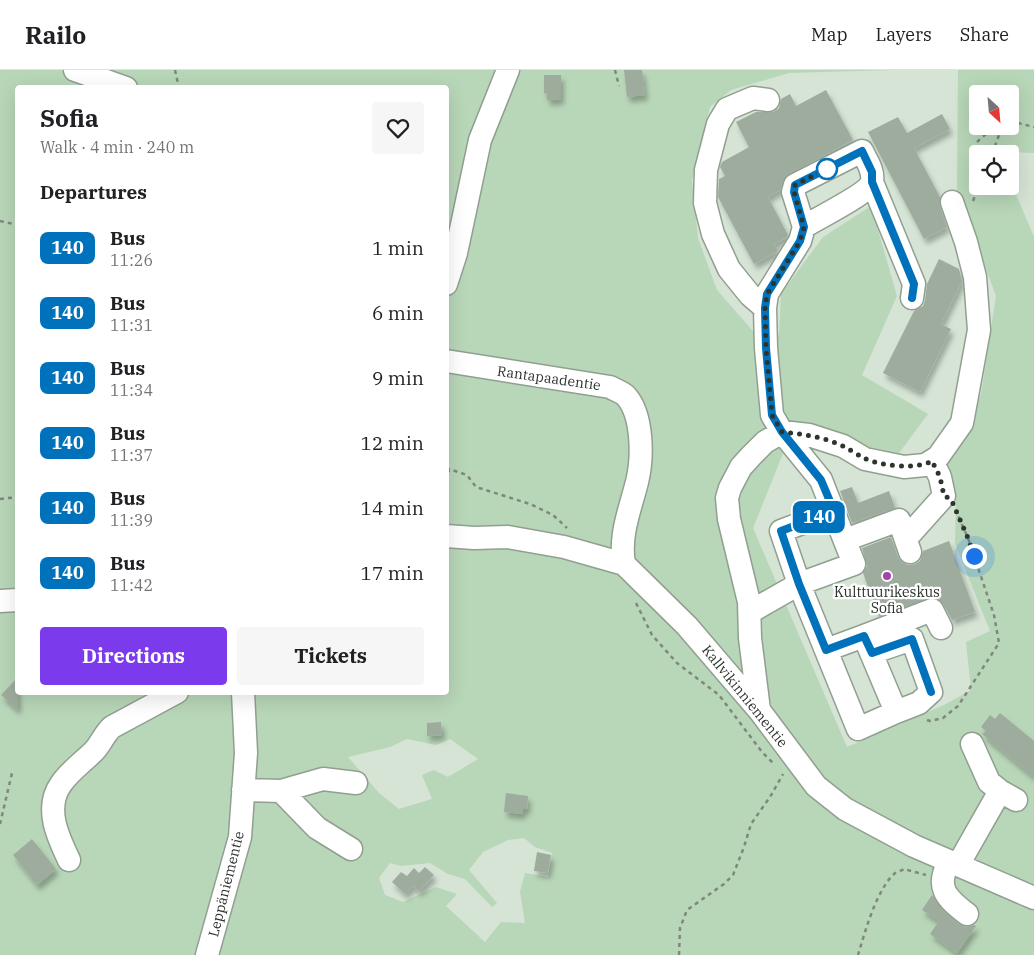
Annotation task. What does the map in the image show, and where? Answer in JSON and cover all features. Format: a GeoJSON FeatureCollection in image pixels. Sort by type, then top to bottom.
{"type":"FeatureCollection","features":[{"type":"Feature","properties":{"kind":"street"},"geometry":{"type":"LineString","coordinates":[[75,70],[118,85]]}},
{"type":"Feature","properties":{"kind":"street"},"geometry":{"type":"LineString","coordinates":[[449,275],[456,253],[480,140],[508,70]]}},
{"type":"Feature","properties":{"kind":"street"},"geometry":{"type":"LineString","coordinates":[[765,308],[750,295],[729,269],[713,234],[705,203],[706,170],[718,124],[727,109],[754,98],[768,100]]}},
{"type":"Feature","properties":{"kind":"street"},"geometry":{"type":"LineString","coordinates":[[750,612],[799,584],[854,564],[821,480],[782,432],[772,415],[766,348],[765,308],[767,294],[800,241],[804,227],[794,192],[795,185],[862,151],[872,172],[872,182],[914,284],[912,298]]}},
{"type":"Feature","properties":{"kind":"street"},"geometry":{"type":"LineString","coordinates":[[804,227],[818,217],[851,200],[868,188],[872,182]]}},
{"type":"Feature","properties":{"kind":"street"},"geometry":{"type":"LineString","coordinates":[[759,710],[750,638],[749,602],[729,519],[727,498],[741,467],[765,442],[782,432],[809,435],[843,446],[865,459],[904,467],[925,465],[938,457],[962,424],[980,330],[975,277],[966,242],[952,202]]}},
{"type":"Feature","properties":{"kind":"street","name":"Rantapaadentie"},"geometry":{"type":"LineString","coordinates":[[449,361],[610,387],[625,395],[634,407],[639,424],[640,442],[638,479],[625,523],[621,550],[624,564]]}},
{"type":"Feature","properties":{"kind":"street"},"geometry":{"type":"LineString","coordinates":[[845,540],[900,520],[908,544],[912,533],[944,496],[940,477],[932,461]]}},
{"type":"Feature","properties":{"kind":"street"},"geometry":{"type":"LineString","coordinates":[[826,650],[912,639],[931,692],[919,703],[858,729],[799,584],[781,531],[834,511]]}},
{"type":"Feature","properties":{"kind":"street","name":"Kallvikinniementie"},"geometry":{"type":"LineString","coordinates":[[449,536],[508,537],[564,547],[624,564],[686,626],[759,710],[816,786],[845,809],[914,846],[1034,898]]}},
{"type":"Feature","properties":{"kind":"street"},"geometry":{"type":"LineString","coordinates":[[0,601],[15,600]]}},
{"type":"Feature","properties":{"kind":"street"},"geometry":{"type":"LineString","coordinates":[[868,644],[932,610],[941,628]]}},
{"type":"Feature","properties":{"kind":"street"},"geometry":{"type":"LineString","coordinates":[[868,644],[902,710]]}},
{"type":"Feature","properties":{"kind":"street"},"geometry":{"type":"LineString","coordinates":[[68,860],[57,835],[54,817],[53,800],[61,783],[97,748],[105,733],[112,727],[171,695]]}},
{"type":"Feature","properties":{"kind":"street","name":"Leppäniementie"},"geometry":{"type":"LineString","coordinates":[[207,955],[240,837],[246,754],[243,695]]}},
{"type":"Feature","properties":{"kind":"street"},"geometry":{"type":"LineString","coordinates":[[967,914],[946,893],[942,884],[942,878],[1008,796],[989,782],[972,744]]}},
{"type":"Feature","properties":{"kind":"street"},"geometry":{"type":"LineString","coordinates":[[243,790],[281,791],[323,779],[356,783]]}},
{"type":"Feature","properties":{"kind":"street"},"geometry":{"type":"LineString","coordinates":[[281,791],[316,828],[350,849]]}},
{"type":"Feature","properties":{"kind":"path"},"geometry":{"type":"LineString","coordinates":[[175,70],[178,85]]}},
{"type":"Feature","properties":{"kind":"path"},"geometry":{"type":"LineString","coordinates":[[615,70],[619,86]]}},
{"type":"Feature","properties":{"kind":"path"},"geometry":{"type":"LineString","coordinates":[[1019,124],[1034,127]]}},
{"type":"Feature","properties":{"kind":"path"},"geometry":{"type":"LineString","coordinates":[[977,142],[985,135]]}},
{"type":"Feature","properties":{"kind":"path"},"geometry":{"type":"LineString","coordinates":[[0,221],[15,224]]}},
{"type":"Feature","properties":{"kind":"path"},"geometry":{"type":"LineString","coordinates":[[449,470],[467,475],[476,487],[530,504],[553,515],[566,528],[574,532]]}},
{"type":"Feature","properties":{"kind":"path"},"geometry":{"type":"LineString","coordinates":[[902,710],[930,721],[943,718],[958,706],[999,643],[994,615],[968,538],[951,499],[944,496]]}},
{"type":"Feature","properties":{"kind":"path"},"geometry":{"type":"LineString","coordinates":[[0,500],[15,498]]}},
{"type":"Feature","properties":{"kind":"path"},"geometry":{"type":"LineString","coordinates":[[678,955],[680,928],[687,910],[724,884],[733,875],[751,824],[770,797],[793,755]]}},
{"type":"Feature","properties":{"kind":"path"},"geometry":{"type":"LineString","coordinates":[[0,824],[12,773]]}},
{"type":"Feature","properties":{"kind":"path"},"geometry":{"type":"LineString","coordinates":[[858,955],[874,908],[882,891],[894,874],[904,869],[926,875],[942,884]]}},
{"type":"Feature","properties":{"kind":"green space"},"geometry":{"type":"Polygon","coordinates":[[[0,70],[892,70],[789,73],[731,90],[710,107],[692,180],[698,238],[717,290],[759,338],[779,335],[781,294],[823,237],[871,206],[897,296],[862,375],[928,414],[899,453],[792,431],[753,528],[847,747],[944,705],[971,690],[966,642],[990,631],[955,544],[956,493],[946,464],[959,444],[981,394],[996,296],[957,191],[958,70],[1034,70],[1034,153],[1019,152],[1019,145],[969,145],[969,195],[1016,195],[1034,237],[1034,955],[0,955],[0,70]],[[407,739],[390,747],[348,757],[379,793],[399,809],[432,799],[422,775],[434,770],[448,777],[478,759],[450,739],[436,745],[407,739]],[[524,838],[508,840],[483,852],[469,870],[497,903],[492,907],[465,879],[448,874],[430,863],[401,866],[390,863],[379,878],[385,895],[403,902],[436,887],[457,894],[446,906],[485,942],[501,922],[525,923],[520,892],[525,873],[548,877],[552,853],[535,847],[524,838]]]}},
{"type":"Feature","properties":{"kind":"building"},"geometry":{"type":"Polygon","coordinates":[[[624,70],[642,70],[645,95],[627,97],[624,70]]]}},
{"type":"Feature","properties":{"kind":"building"},"geometry":{"type":"Polygon","coordinates":[[[544,75],[561,75],[561,99],[547,100],[547,93],[544,93],[544,75]]]}},
{"type":"Feature","properties":{"kind":"building"},"geometry":{"type":"Polygon","coordinates":[[[826,90],[853,140],[789,174],[783,181],[780,190],[768,197],[788,235],[774,244],[778,251],[754,264],[718,197],[719,179],[725,176],[720,167],[722,162],[749,147],[736,122],[756,112],[773,112],[779,108],[781,99],[790,94],[796,106],[826,90]]]}},
{"type":"Feature","properties":{"kind":"building"},"geometry":{"type":"Polygon","coordinates":[[[942,114],[950,129],[914,148],[940,197],[940,206],[947,227],[924,239],[868,132],[898,117],[907,133],[942,114]]]}},
{"type":"Feature","properties":{"kind":"building"},"geometry":{"type":"Polygon","coordinates":[[[939,259],[959,269],[962,281],[941,324],[951,329],[920,392],[883,373],[914,311],[923,306],[927,284],[939,259]]]}},
{"type":"Feature","properties":{"kind":"building"},"geometry":{"type":"Polygon","coordinates":[[[852,487],[858,503],[889,491],[895,508],[852,523],[840,491],[852,487]]]}},
{"type":"Feature","properties":{"kind":"building"},"geometry":{"type":"Polygon","coordinates":[[[891,537],[898,557],[908,565],[920,561],[923,551],[949,541],[975,612],[952,620],[939,599],[933,597],[879,616],[863,573],[867,566],[862,548],[891,537]]]}},
{"type":"Feature","properties":{"kind":"building"},"geometry":{"type":"Polygon","coordinates":[[[15,680],[15,695],[18,695],[18,710],[1,695],[15,680]]]}},
{"type":"Feature","properties":{"kind":"building"},"geometry":{"type":"Polygon","coordinates":[[[1000,713],[1034,741],[1034,777],[982,734],[986,731],[981,727],[990,715],[995,719],[1000,713]]]}},
{"type":"Feature","properties":{"kind":"building"},"geometry":{"type":"Polygon","coordinates":[[[441,722],[442,735],[427,736],[427,723],[441,722]]]}},
{"type":"Feature","properties":{"kind":"building"},"geometry":{"type":"Polygon","coordinates":[[[506,793],[528,796],[527,809],[523,809],[522,814],[504,812],[506,793]]]}},
{"type":"Feature","properties":{"kind":"building"},"geometry":{"type":"Polygon","coordinates":[[[32,839],[56,869],[37,885],[13,855],[32,839]]]}},
{"type":"Feature","properties":{"kind":"building"},"geometry":{"type":"Polygon","coordinates":[[[537,852],[551,855],[548,873],[534,871],[537,852]]]}},
{"type":"Feature","properties":{"kind":"building"},"geometry":{"type":"Polygon","coordinates":[[[425,867],[434,875],[419,891],[413,886],[405,894],[392,882],[401,872],[407,876],[414,868],[419,873],[425,867]]]}},
{"type":"Feature","properties":{"kind":"building"},"geometry":{"type":"Polygon","coordinates":[[[932,895],[944,911],[959,924],[966,927],[976,926],[957,953],[930,934],[939,921],[922,910],[932,895]]]}},
{"type":"Feature","properties":{"kind":"bus line","name":"140"},"geometry":{"type":"LineString","coordinates":[[912,298],[914,284],[872,182],[870,166],[862,151],[795,185],[794,192],[804,227],[800,241],[767,294],[765,308],[766,348],[772,415],[782,432],[821,480],[834,511],[781,531],[799,584],[826,650],[864,636],[872,653],[912,639],[931,692]]}},
{"type":"Feature","properties":{"kind":"place","name":"Kulttuurikeskus Sofia"},"geometry":{"type":"Point","coordinates":[887,576]}},
{"type":"Feature","properties":{"kind":"route"},"geometry":{"type":"LineString","coordinates":[[827,169],[795,185],[794,192],[804,227],[800,241],[767,294],[765,308],[766,348],[772,415],[782,432],[809,435],[843,446],[865,459],[904,467],[925,465],[932,461],[940,477],[944,496],[951,499],[974,556]]}}]}
